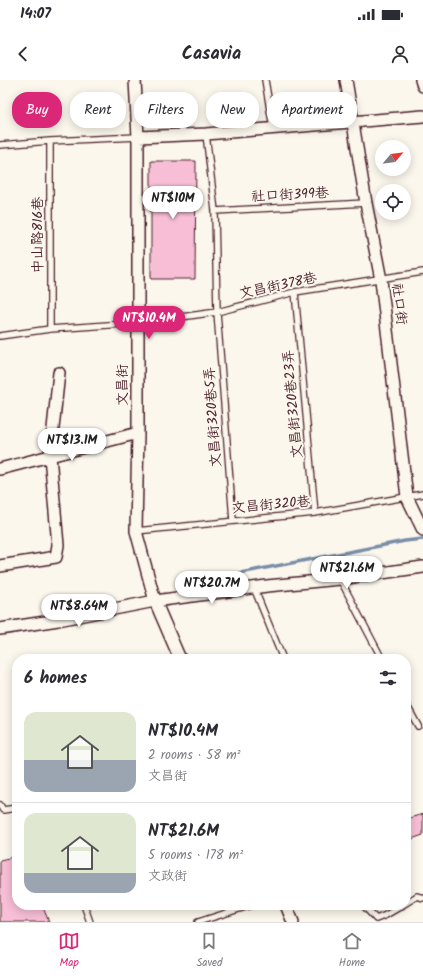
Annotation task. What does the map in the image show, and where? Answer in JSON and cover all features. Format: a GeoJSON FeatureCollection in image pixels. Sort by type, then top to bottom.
{"type":"FeatureCollection","features":[{"type":"Feature","properties":{"kind":"street","name":"文昌街"},"geometry":{"type":"LineString","coordinates":[[134,80],[138,137],[138,433],[136,531],[155,601],[178,654]]}},
{"type":"Feature","properties":{"kind":"street","name":"社口街"},"geometry":{"type":"LineString","coordinates":[[346,80],[348,92]]}},
{"type":"Feature","properties":{"kind":"street"},"geometry":{"type":"LineString","coordinates":[[421,80],[423,86]]}},
{"type":"Feature","properties":{"kind":"street"},"geometry":{"type":"LineString","coordinates":[[357,121],[423,116]]}},
{"type":"Feature","properties":{"kind":"street"},"geometry":{"type":"LineString","coordinates":[[138,137],[206,134],[273,128]]}},
{"type":"Feature","properties":{"kind":"street","name":"社口街"},"geometry":{"type":"LineString","coordinates":[[353,128],[381,280],[407,497],[423,530]]}},
{"type":"Feature","properties":{"kind":"street"},"geometry":{"type":"LineString","coordinates":[[0,566],[56,556],[58,545],[50,456],[59,373]]}},
{"type":"Feature","properties":{"kind":"street"},"geometry":{"type":"LineString","coordinates":[[0,469],[138,433]]}},
{"type":"Feature","properties":{"kind":"street"},"geometry":{"type":"LineString","coordinates":[[0,629],[58,620],[155,601],[254,588],[340,579],[423,567]]}},
{"type":"Feature","properties":{"kind":"street"},"geometry":{"type":"LineString","coordinates":[[288,910],[293,922]]}},
{"type":"Feature","properties":{"kind":"lane"},"geometry":{"type":"LineString","coordinates":[[265,80],[267,92]]}},
{"type":"Feature","properties":{"kind":"lane","name":"文昌街320巷5弄"},"geometry":{"type":"LineString","coordinates":[[206,134],[216,211],[217,312],[233,520]]}},
{"type":"Feature","properties":{"kind":"lane"},"geometry":{"type":"LineString","coordinates":[[0,145],[138,137]]}},
{"type":"Feature","properties":{"kind":"lane","name":"中山路816巷"},"geometry":{"type":"LineString","coordinates":[[50,141],[50,329]]}},
{"type":"Feature","properties":{"kind":"lane","name":"社口街399巷"},"geometry":{"type":"LineString","coordinates":[[216,211],[366,202]]}},
{"type":"Feature","properties":{"kind":"lane","name":"文昌街378巷"},"geometry":{"type":"LineString","coordinates":[[0,336],[50,329],[138,323],[217,312],[295,292],[381,280],[423,272]]}},
{"type":"Feature","properties":{"kind":"lane","name":"文昌街320巷23弄"},"geometry":{"type":"LineString","coordinates":[[295,292],[315,513]]}},
{"type":"Feature","properties":{"kind":"lane","name":"文昌街320巷"},"geometry":{"type":"LineString","coordinates":[[136,531],[233,520],[315,513],[423,494]]}},
{"type":"Feature","properties":{"kind":"lane"},"geometry":{"type":"LineString","coordinates":[[340,579],[379,654]]}},
{"type":"Feature","properties":{"kind":"lane"},"geometry":{"type":"LineString","coordinates":[[254,588],[281,654]]}},
{"type":"Feature","properties":{"kind":"lane"},"geometry":{"type":"LineString","coordinates":[[411,713],[418,726]]}},
{"type":"Feature","properties":{"kind":"lane"},"geometry":{"type":"LineString","coordinates":[[0,805],[3,810],[12,809]]}},
{"type":"Feature","properties":{"kind":"lane"},"geometry":{"type":"LineString","coordinates":[[411,900],[417,896],[423,898]]}},
{"type":"Feature","properties":{"kind":"lane"},"geometry":{"type":"LineString","coordinates":[[86,910],[90,922]]}},
{"type":"Feature","properties":{"kind":"lane"},"geometry":{"type":"LineString","coordinates":[[198,922],[236,910]]}},
{"type":"Feature","properties":{"kind":"lane"},"geometry":{"type":"LineString","coordinates":[[368,910],[376,919],[394,910]]}},
{"type":"Feature","properties":{"kind":"building"},"geometry":{"type":"Polygon","coordinates":[[[151,161],[196,161],[195,279],[151,279],[151,161]]]}},
{"type":"Feature","properties":{"kind":"building"},"geometry":{"type":"Polygon","coordinates":[[[423,814],[423,835],[411,839],[411,818],[423,814]]]}},
{"type":"Feature","properties":{"kind":"building"},"geometry":{"type":"Polygon","coordinates":[[[12,857],[12,910],[44,910],[49,922],[0,922],[0,860],[12,857]]]}},
{"type":"Feature","properties":{"kind":"waterway"},"geometry":{"type":"LineString","coordinates":[[240,573],[405,541],[423,539]]}}]}
